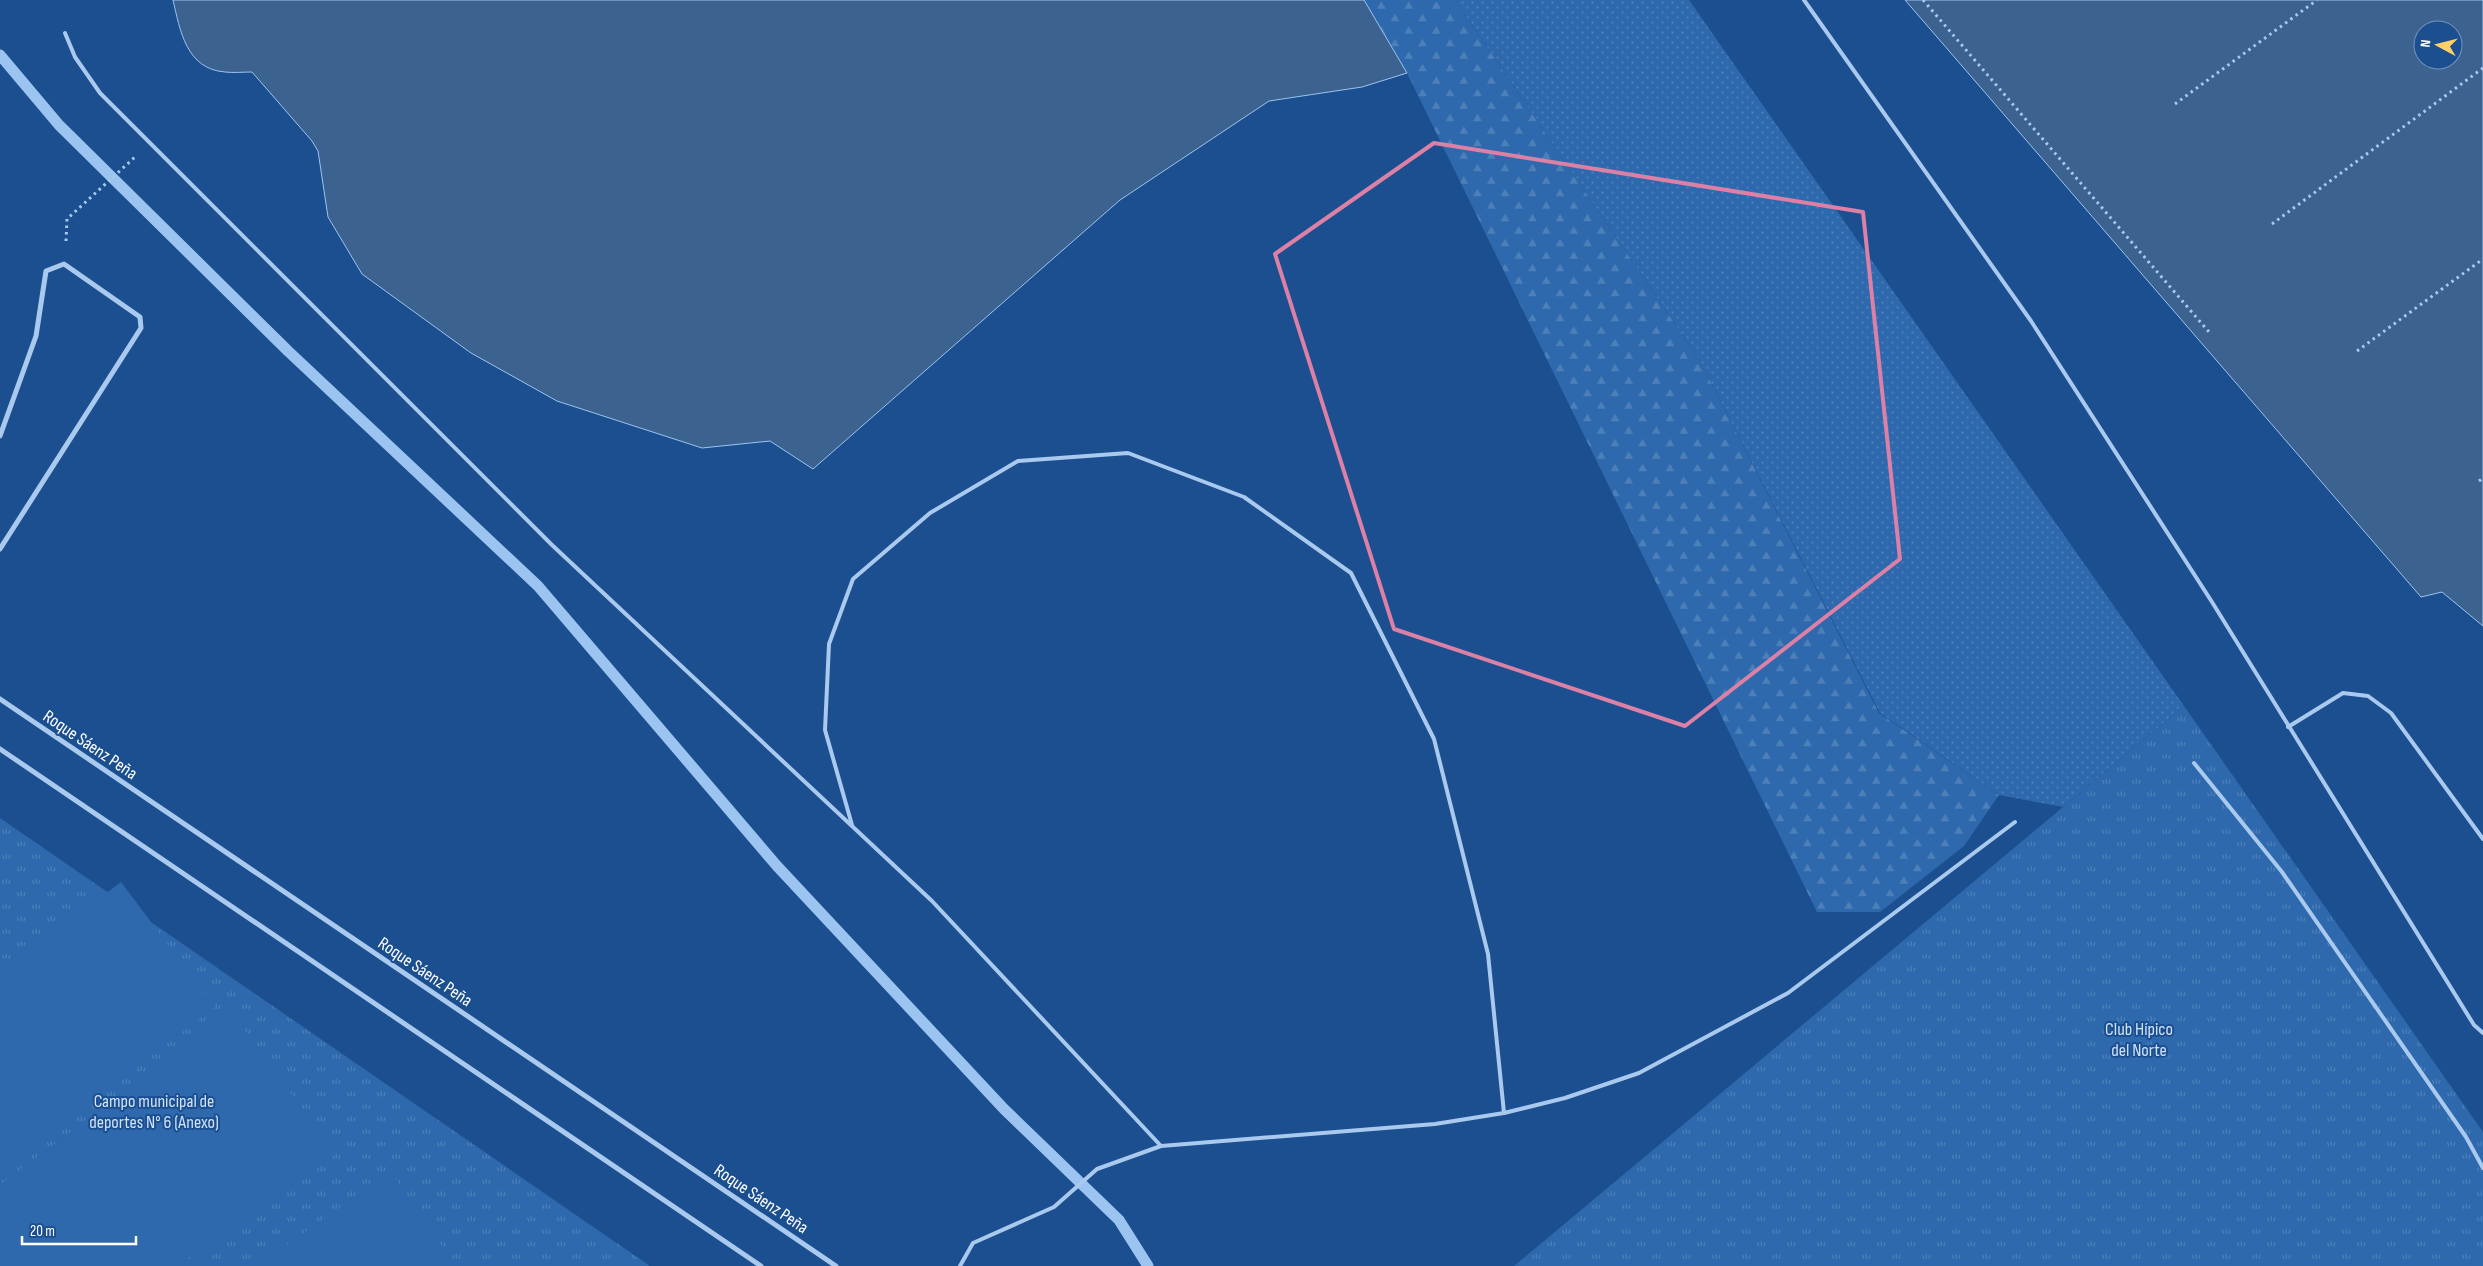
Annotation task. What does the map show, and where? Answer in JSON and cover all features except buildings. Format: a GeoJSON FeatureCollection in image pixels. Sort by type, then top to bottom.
{"type":"FeatureCollection","features":[{"type":"Feature","properties":{"kind":"street"},"geometry":{"type":"LineString","coordinates":[[0,436],[36,336],[46,271],[64,264],[140,317],[141,328],[0,549]]}},
{"type":"Feature","properties":{"kind":"street","name":"Roque Sáenz Peña"},"geometry":{"type":"LineString","coordinates":[[0,699],[836,1266]]}},
{"type":"Feature","properties":{"kind":"street"},"geometry":{"type":"LineString","coordinates":[[0,748],[761,1266]]}},
{"type":"Feature","properties":{"kind":"lane"},"geometry":{"type":"LineString","coordinates":[[1804,0],[2031,321],[2288,726],[2474,1025],[2483,1033]]}},
{"type":"Feature","properties":{"kind":"lane"},"geometry":{"type":"LineString","coordinates":[[65,33],[75,57],[100,94],[552,545],[932,901],[1161,1146]]}},
{"type":"Feature","properties":{"kind":"lane"},"geometry":{"type":"LineString","coordinates":[[853,827],[825,730],[829,644],[853,579],[930,513],[1018,461],[1128,453],[1244,497],[1350,574],[1434,739],[1488,954],[1504,1113]]}},
{"type":"Feature","properties":{"kind":"lane"},"geometry":{"type":"LineString","coordinates":[[2288,726],[2343,693],[2368,696],[2390,713],[2483,839]]}},
{"type":"Feature","properties":{"kind":"lane"},"geometry":{"type":"LineString","coordinates":[[2194,763],[2282,872],[2466,1137],[2483,1168]]}},
{"type":"Feature","properties":{"kind":"lane"},"geometry":{"type":"LineString","coordinates":[[960,1266],[973,1243],[1054,1207],[1097,1169],[1161,1146],[1435,1124],[1504,1113],[1565,1098],[1640,1073],[1788,993],[2015,822]]}},
{"type":"Feature","properties":{"kind":"path"},"geometry":{"type":"LineString","coordinates":[[1923,0],[2208,332]]}},
{"type":"Feature","properties":{"kind":"path"},"geometry":{"type":"LineString","coordinates":[[2176,104],[2317,0]]}},
{"type":"Feature","properties":{"kind":"path"},"geometry":{"type":"LineString","coordinates":[[2272,224],[2483,68]]}},
{"type":"Feature","properties":{"kind":"path"},"geometry":{"type":"LineString","coordinates":[[64,264],[67,219],[136,156]]}},
{"type":"Feature","properties":{"kind":"path"},"geometry":{"type":"LineString","coordinates":[[2358,351],[2483,259]]}},
{"type":"Feature","properties":{"kind":"path"},"geometry":{"type":"LineString","coordinates":[[2479,481],[2483,478]]}},
{"type":"Feature","properties":{"kind":"highlighted area"},"geometry":{"type":"Polygon","coordinates":[[[1434,143],[1863,212],[1900,559],[1685,726],[1394,629],[1275,254],[1434,143]]]}},
{"type":"Feature","properties":{"kind":"green space"},"geometry":{"type":"Polygon","coordinates":[[[1364,0],[1455,0],[1700,361],[1879,713],[1999,795],[1964,846],[1880,912],[1817,912],[1407,73],[1364,0]]]}},
{"type":"Feature","properties":{"kind":"green space"},"geometry":{"type":"Polygon","coordinates":[[[1455,0],[1689,0],[2184,706],[2063,807],[1999,795],[1880,713],[1700,361],[1455,0]]]}},
{"type":"Feature","properties":{"kind":"green space","name":"Club Hípico del Norte"},"geometry":{"type":"Polygon","coordinates":[[[2184,706],[2483,1132],[2483,1266],[1514,1266],[2184,706]]]}},
{"type":"Feature","properties":{"kind":"green space","name":"Campo municipal de deportes N° 6 (Anexo)"},"geometry":{"type":"Polygon","coordinates":[[[0,818],[650,1266],[0,1266],[0,818]]]}},
{"type":"Feature","properties":{"kind":"green space"},"geometry":{"type":"Polygon","coordinates":[[[121,882],[215,1007],[0,1169],[0,973],[121,882]]]}},
{"type":"Feature","properties":{"kind":"green space"},"geometry":{"type":"Polygon","coordinates":[[[231,1011],[335,1154],[177,1266],[0,1266],[0,1185],[231,1011]]]}},
{"type":"Feature","properties":{"kind":"green space"},"geometry":{"type":"Polygon","coordinates":[[[391,1172],[456,1266],[256,1266],[391,1172]]]}},
{"type":"Feature","properties":{"kind":"shaded area"},"geometry":{"type":"Polygon","coordinates":[[[173,0],[1364,0],[1407,73],[1362,87],[1269,101],[1120,200],[813,469],[770,441],[702,448],[557,401],[471,353],[362,274],[328,217],[318,151],[312,141],[252,72],[228,72],[212,69],[201,64],[193,56],[182,35],[173,0]]]}},
{"type":"Feature","properties":{"kind":"shaded area"},"geometry":{"type":"Polygon","coordinates":[[[1905,0],[2483,0],[2483,626],[2442,592],[2421,597],[1905,0]]]}},
{"type":"Feature","properties":{"kind":"waterway"},"geometry":{"type":"LineString","coordinates":[[0,55],[59,125],[288,351],[538,586],[777,866],[1004,1109],[1119,1220],[1148,1266]]}}]}
